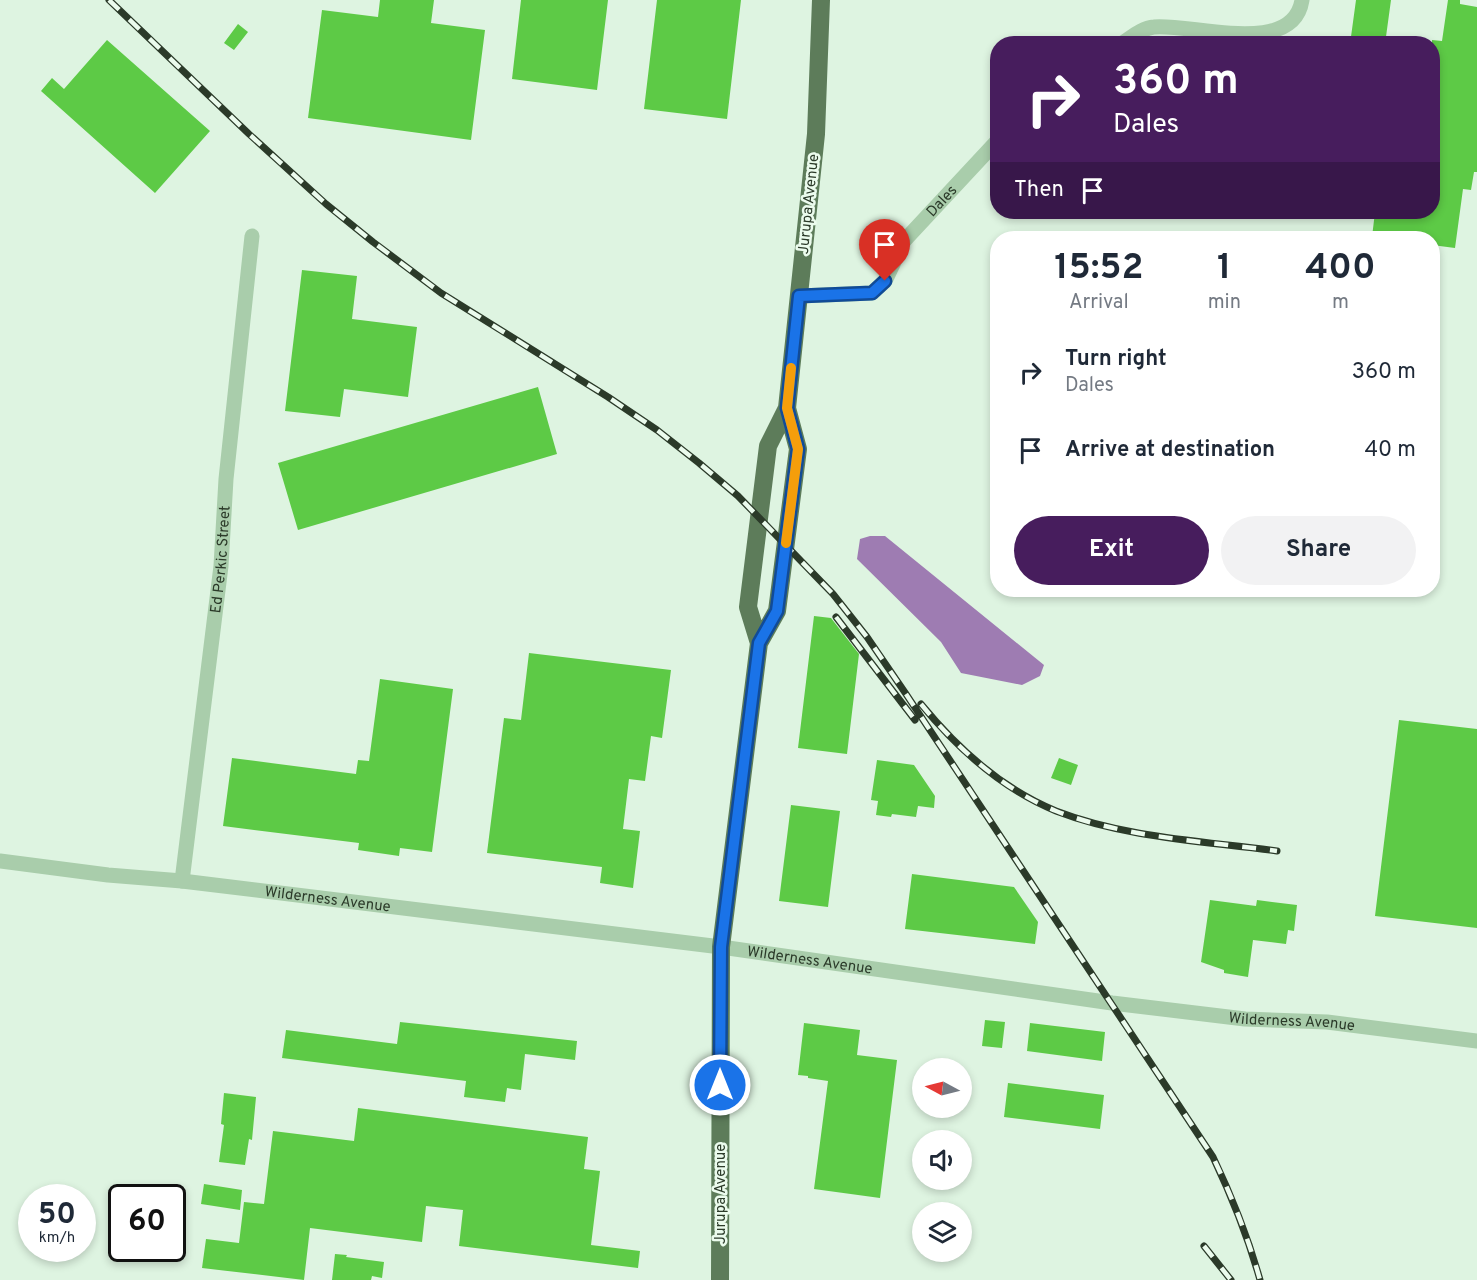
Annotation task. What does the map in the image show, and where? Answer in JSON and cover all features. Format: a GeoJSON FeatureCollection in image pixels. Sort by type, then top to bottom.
{"type":"FeatureCollection","features":[{"type":"Feature","properties":{"kind":"main road","name":"Jurupa Avenue"},"geometry":{"type":"LineString","coordinates":[[759,643],[748,608],[768,446],[787,408],[816,134],[821,0]]}},
{"type":"Feature","properties":{"kind":"main road","name":"Jurupa Avenue"},"geometry":{"type":"LineString","coordinates":[[720,1280],[721,947],[759,643],[777,611],[798,449],[787,408]]}},
{"type":"Feature","properties":{"kind":"street"},"geometry":{"type":"LineString","coordinates":[[1133,36],[1153,27],[1172,27],[1232,35],[1267,33],[1289,24],[1302,0]]}},
{"type":"Feature","properties":{"kind":"street","name":"Dales"},"geometry":{"type":"LineString","coordinates":[[799,296],[872,293],[885,281],[904,242],[990,150]]}},
{"type":"Feature","properties":{"kind":"street","name":"Ed Perkic Street"},"geometry":{"type":"LineString","coordinates":[[182,881],[221,566],[226,479],[252,236]]}},
{"type":"Feature","properties":{"kind":"street","name":"Wilderness Avenue"},"geometry":{"type":"LineString","coordinates":[[0,861],[721,947],[1112,1003],[1245,1019],[1327,1022],[1477,1041]]}},
{"type":"Feature","properties":{"kind":"shaded area"},"geometry":{"type":"Polygon","coordinates":[[[885,536],[1044,665],[1040,676],[1022,685],[961,673],[941,642],[857,559],[860,539],[885,536]]]}},
{"type":"Feature","properties":{"kind":"building"},"geometry":{"type":"Polygon","coordinates":[[[380,0],[434,0],[431,23],[485,30],[471,140],[308,118],[322,10],[378,17],[380,0]]]}},
{"type":"Feature","properties":{"kind":"building"},"geometry":{"type":"Polygon","coordinates":[[[521,0],[608,0],[597,90],[512,79],[521,0]]]}},
{"type":"Feature","properties":{"kind":"building"},"geometry":{"type":"Polygon","coordinates":[[[657,0],[741,0],[727,119],[644,109],[657,0]]]}},
{"type":"Feature","properties":{"kind":"building"},"geometry":{"type":"Polygon","coordinates":[[[1356,0],[1391,0],[1386,36],[1351,36],[1356,0]]]}},
{"type":"Feature","properties":{"kind":"building"},"geometry":{"type":"Polygon","coordinates":[[[1448,0],[1460,0],[1460,4],[1477,7],[1477,172],[1474,172],[1471,190],[1463,189],[1455,248],[1440,246],[1440,231],[1373,231],[1374,219],[1440,219],[1440,41],[1442,41],[1448,0]]]}},
{"type":"Feature","properties":{"kind":"building"},"geometry":{"type":"Polygon","coordinates":[[[238,24],[248,32],[234,50],[224,43],[238,24]]]}},
{"type":"Feature","properties":{"kind":"building"},"geometry":{"type":"Polygon","coordinates":[[[107,40],[210,131],[155,193],[41,91],[52,78],[64,89],[107,40]]]}},
{"type":"Feature","properties":{"kind":"building"},"geometry":{"type":"Polygon","coordinates":[[[302,270],[357,276],[352,319],[417,327],[408,397],[344,389],[340,417],[285,411],[302,270]]]}},
{"type":"Feature","properties":{"kind":"building"},"geometry":{"type":"Polygon","coordinates":[[[538,387],[557,454],[298,530],[278,463],[538,387]]]}},
{"type":"Feature","properties":{"kind":"building"},"geometry":{"type":"Polygon","coordinates":[[[814,616],[831,618],[859,654],[847,754],[798,748],[814,616]]]}},
{"type":"Feature","properties":{"kind":"building"},"geometry":{"type":"Polygon","coordinates":[[[529,653],[671,670],[662,738],[651,736],[645,781],[629,779],[623,829],[640,831],[633,888],[600,883],[602,867],[487,853],[504,718],[521,720],[529,653]]]}},
{"type":"Feature","properties":{"kind":"building"},"geometry":{"type":"Polygon","coordinates":[[[380,679],[453,689],[432,852],[400,848],[399,856],[358,850],[359,843],[223,826],[232,758],[356,774],[358,760],[369,761],[380,679]]]}},
{"type":"Feature","properties":{"kind":"building"},"geometry":{"type":"Polygon","coordinates":[[[1399,720],[1477,729],[1477,928],[1375,916],[1399,720]]]}},
{"type":"Feature","properties":{"kind":"building"},"geometry":{"type":"Polygon","coordinates":[[[1059,758],[1078,765],[1071,785],[1051,778],[1059,758]]]}},
{"type":"Feature","properties":{"kind":"building"},"geometry":{"type":"Polygon","coordinates":[[[877,760],[914,765],[935,796],[934,808],[918,806],[916,817],[876,815],[878,801],[871,800],[877,760]]]}},
{"type":"Feature","properties":{"kind":"building"},"geometry":{"type":"Polygon","coordinates":[[[791,805],[840,811],[828,907],[779,901],[791,805]]]}},
{"type":"Feature","properties":{"kind":"building"},"geometry":{"type":"Polygon","coordinates":[[[912,874],[1014,887],[1038,922],[1035,944],[905,929],[912,874]]]}},
{"type":"Feature","properties":{"kind":"building"},"geometry":{"type":"Polygon","coordinates":[[[1210,900],[1256,906],[1257,900],[1297,905],[1294,931],[1288,930],[1286,944],[1253,940],[1248,977],[1224,973],[1224,970],[1201,962],[1210,900]]]}},
{"type":"Feature","properties":{"kind":"building"},"geometry":{"type":"Polygon","coordinates":[[[985,1020],[1005,1022],[1002,1048],[982,1046],[985,1020]]]}},
{"type":"Feature","properties":{"kind":"building"},"geometry":{"type":"Polygon","coordinates":[[[400,1022],[577,1041],[575,1060],[525,1054],[521,1090],[507,1088],[505,1102],[464,1097],[466,1081],[282,1058],[286,1030],[397,1044],[400,1022]]]}},
{"type":"Feature","properties":{"kind":"building"},"geometry":{"type":"Polygon","coordinates":[[[804,1023],[860,1030],[857,1055],[897,1060],[880,1198],[814,1189],[828,1081],[798,1075],[804,1023]]]}},
{"type":"Feature","properties":{"kind":"building"},"geometry":{"type":"Polygon","coordinates":[[[1030,1023],[1105,1032],[1102,1061],[1027,1051],[1030,1023]]]}},
{"type":"Feature","properties":{"kind":"building"},"geometry":{"type":"Polygon","coordinates":[[[1008,1083],[1104,1095],[1100,1129],[1004,1117],[1008,1083]]]}},
{"type":"Feature","properties":{"kind":"building"},"geometry":{"type":"Polygon","coordinates":[[[224,1093],[256,1097],[252,1140],[249,1139],[245,1165],[219,1162],[224,1125],[221,1124],[224,1093]]]}},
{"type":"Feature","properties":{"kind":"building"},"geometry":{"type":"Polygon","coordinates":[[[358,1108],[588,1137],[584,1169],[600,1171],[591,1245],[640,1251],[638,1268],[459,1246],[463,1210],[426,1206],[422,1242],[310,1228],[304,1280],[202,1268],[206,1239],[239,1243],[244,1202],[264,1204],[273,1131],[354,1141],[358,1108]]]}},
{"type":"Feature","properties":{"kind":"building"},"geometry":{"type":"Polygon","coordinates":[[[204,1184],[242,1190],[240,1210],[201,1204],[204,1184]]]}},
{"type":"Feature","properties":{"kind":"building"},"geometry":{"type":"Polygon","coordinates":[[[335,1254],[384,1262],[382,1278],[372,1276],[371,1280],[332,1280],[335,1254]]]}},
{"type":"Feature","properties":{"kind":"railway"},"geometry":{"type":"LineString","coordinates":[[109,0],[326,204],[441,293],[657,430],[738,496],[833,594],[867,637],[906,694],[1213,1157],[1239,1217],[1260,1280]]}},
{"type":"Feature","properties":{"kind":"railway"},"geometry":{"type":"LineString","coordinates":[[836,617],[915,720]]}},
{"type":"Feature","properties":{"kind":"railway"},"geometry":{"type":"LineString","coordinates":[[921,704],[982,766],[1017,791],[1056,811],[1137,833],[1277,851]]}},
{"type":"Feature","properties":{"kind":"railway"},"geometry":{"type":"LineString","coordinates":[[1204,1246],[1231,1280]]}},
{"type":"Feature","properties":{"kind":"slow traffic"},"geometry":{"type":"LineString","coordinates":[[786,543],[798,449],[787,408],[791,368]]}},
{"type":"Feature","properties":{"kind":"route"},"geometry":{"type":"LineString","coordinates":[[720,1085],[721,947],[759,643],[777,611],[798,449],[787,408],[799,296],[872,293],[885,281]]}}]}
